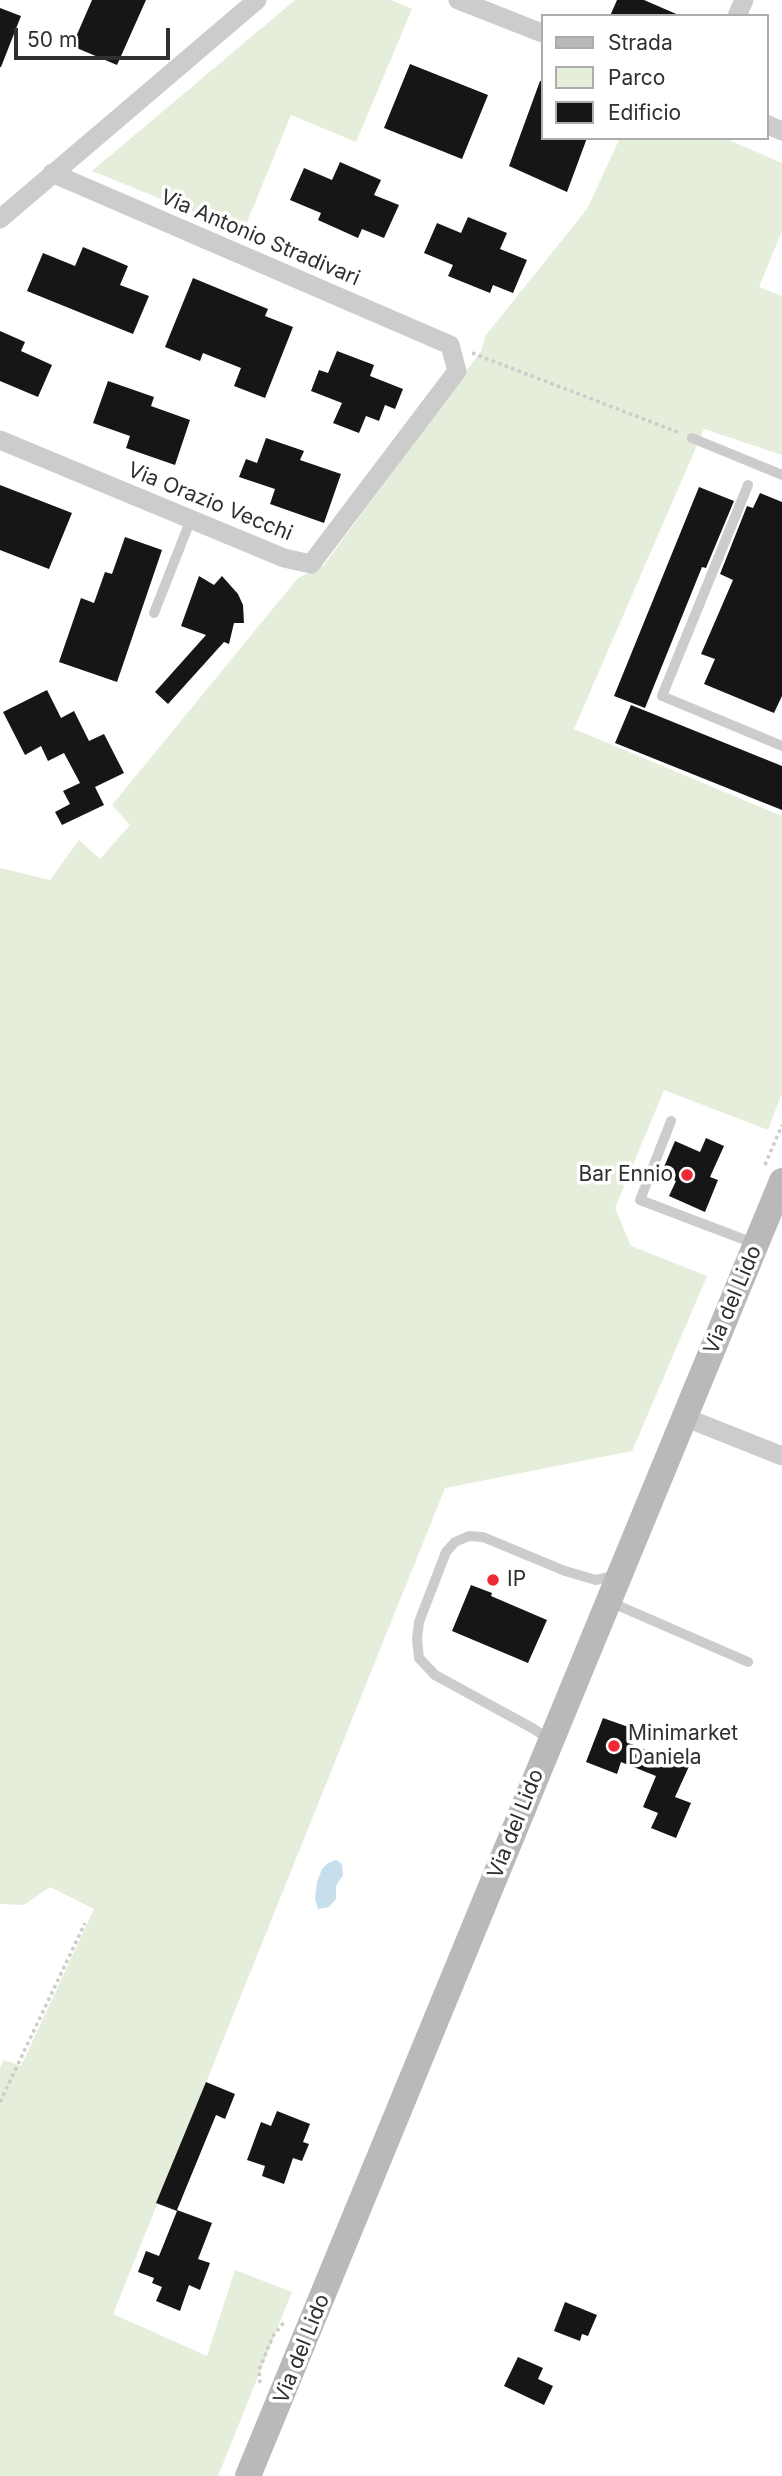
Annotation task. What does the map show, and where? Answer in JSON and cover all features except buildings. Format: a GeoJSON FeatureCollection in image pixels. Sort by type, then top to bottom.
{"type":"FeatureCollection","features":[{"type":"Feature","properties":{"kind":"main road","name":"Via del Lido"},"geometry":{"type":"LineString","coordinates":[[251,2473],[756,1244],[775,1171]]}},
{"type":"Feature","properties":{"kind":"street"},"geometry":{"type":"LineString","coordinates":[[0,219],[257,0]]}},
{"type":"Feature","properties":{"kind":"street"},"geometry":{"type":"LineString","coordinates":[[458,0],[540,32]]}},
{"type":"Feature","properties":{"kind":"street","name":"Via Antonio Stradivari"},"geometry":{"type":"LineString","coordinates":[[52,173],[450,345]]}},
{"type":"Feature","properties":{"kind":"street","name":"Via Orazio Vecchi"},"geometry":{"type":"LineString","coordinates":[[0,440],[284,558],[311,564],[457,371],[450,345]]}},
{"type":"Feature","properties":{"kind":"street"},"geometry":{"type":"LineString","coordinates":[[684,1417],[782,1456]]}},
{"type":"Feature","properties":{"kind":"lane"},"geometry":{"type":"LineString","coordinates":[[692,438],[782,475]]}},
{"type":"Feature","properties":{"kind":"lane"},"geometry":{"type":"LineString","coordinates":[[747,485],[662,696],[782,746]]}},
{"type":"Feature","properties":{"kind":"lane"},"geometry":{"type":"LineString","coordinates":[[154,613],[191,519]]}},
{"type":"Feature","properties":{"kind":"lane"},"geometry":{"type":"LineString","coordinates":[[671,1121],[640,1200],[756,1244]]}},
{"type":"Feature","properties":{"kind":"lane"},"geometry":{"type":"LineString","coordinates":[[550,1741],[435,1675],[419,1658],[419,1622],[446,1552],[455,1542],[470,1536],[483,1536],[565,1571],[596,1580],[618,1576]]}},
{"type":"Feature","properties":{"kind":"lane"},"geometry":{"type":"LineString","coordinates":[[608,1601],[748,1662]]}},
{"type":"Feature","properties":{"kind":"path"},"geometry":{"type":"LineString","coordinates":[[450,345],[692,438]]}},
{"type":"Feature","properties":{"kind":"path"},"geometry":{"type":"LineString","coordinates":[[775,1171],[782,1125]]}},
{"type":"Feature","properties":{"kind":"path"},"geometry":{"type":"LineString","coordinates":[[0,2102],[85,1923]]}},
{"type":"Feature","properties":{"kind":"green space"},"geometry":{"type":"Polygon","coordinates":[[[295,0],[391,0],[412,9],[356,142],[291,115],[243,232],[92,171],[295,0]]]}},
{"type":"Feature","properties":{"kind":"green space"},"geometry":{"type":"Polygon","coordinates":[[[619,140],[729,140],[782,163],[782,231],[759,287],[782,296],[782,455],[704,429],[574,729],[782,816],[782,1093],[768,1130],[664,1090],[615,1208],[631,1246],[707,1276],[632,1451],[445,1488],[113,2314],[207,2356],[235,2270],[292,2292],[218,2476],[0,2476],[0,2068],[4,2060],[21,2066],[94,1909],[50,1887],[24,1905],[0,1904],[0,868],[50,880],[79,840],[100,859],[130,825],[112,805],[298,578],[324,565],[481,351],[486,335],[587,209],[619,140]]]}},
{"type":"Feature","properties":{"kind":"water"},"geometry":{"type":"Polygon","coordinates":[[[336,1860],[342,1864],[343,1875],[336,1886],[336,1899],[329,1907],[318,1909],[315,1899],[317,1882],[322,1869],[336,1860]]]}},
{"type":"Feature","properties":{"kind":"place","name":"Bar Ennio"},"geometry":{"type":"Point","coordinates":[687,1175]}},
{"type":"Feature","properties":{"kind":"place","name":"IP"},"geometry":{"type":"Point","coordinates":[493,1580]}},
{"type":"Feature","properties":{"kind":"place","name":"Minimarket Daniela"},"geometry":{"type":"Point","coordinates":[614,1746]}}]}
